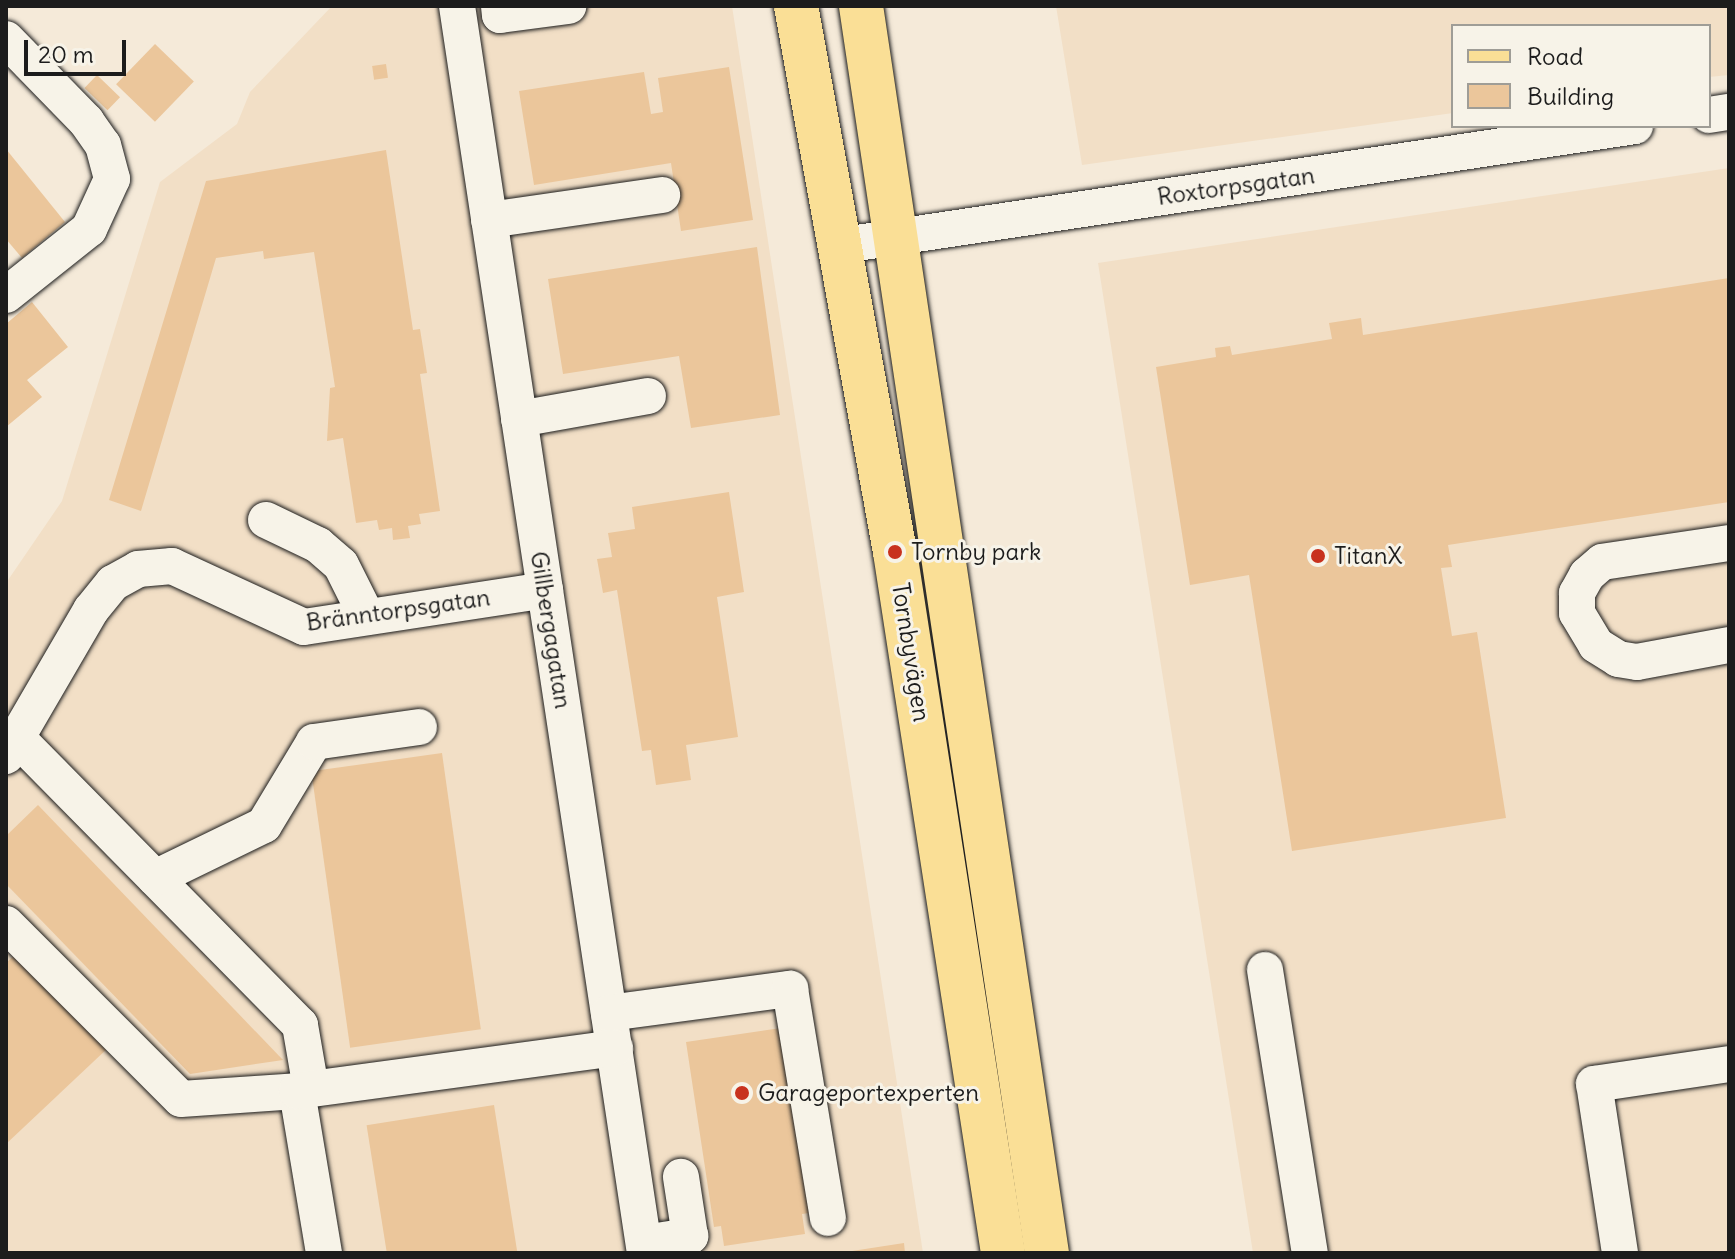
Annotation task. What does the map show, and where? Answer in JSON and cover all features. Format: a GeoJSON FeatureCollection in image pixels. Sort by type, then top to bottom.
{"type":"FeatureCollection","features":[{"type":"Feature","properties":{"kind":"main road","name":"Tornbyvägen"},"geometry":{"type":"LineString","coordinates":[[796,6],[837,246],[895,552],[1003,1253]]}},
{"type":"Feature","properties":{"kind":"main road","name":"Tornbyvägen"},"geometry":{"type":"LineString","coordinates":[[861,6],[1047,1253]]}},
{"type":"Feature","properties":{"kind":"street"},"geometry":{"type":"LineString","coordinates":[[458,13],[568,6]]}},
{"type":"Feature","properties":{"kind":"street","name":"Gillbergagatan"},"geometry":{"type":"LineString","coordinates":[[458,13],[645,1248]]}},
{"type":"Feature","properties":{"kind":"street"},"geometry":{"type":"LineString","coordinates":[[6,39],[86,121],[103,145],[112,179],[89,229],[6,295]]}},
{"type":"Feature","properties":{"kind":"street","name":"Roxtorpsgatan"},"geometry":{"type":"LineString","coordinates":[[837,246],[1622,128]]}},
{"type":"Feature","properties":{"kind":"street"},"geometry":{"type":"LineString","coordinates":[[489,220],[662,195]]}},
{"type":"Feature","properties":{"kind":"street"},"geometry":{"type":"LineString","coordinates":[[519,419],[648,396]]}},
{"type":"Feature","properties":{"kind":"street"},"geometry":{"type":"LineString","coordinates":[[266,520],[318,545],[341,565],[367,617]]}},
{"type":"Feature","properties":{"kind":"street"},"geometry":{"type":"LineString","coordinates":[[1729,543],[1602,562],[1587,575],[1577,593],[1577,613],[1589,638],[1618,659],[1637,662],[1729,645]]}},
{"type":"Feature","properties":{"kind":"street","name":"Bränntorpsgatan"},"geometry":{"type":"LineString","coordinates":[[11,746],[91,610],[113,583],[138,569],[172,566],[304,627],[545,590]]}},
{"type":"Feature","properties":{"kind":"street"},"geometry":{"type":"LineString","coordinates":[[155,878],[264,825],[314,742],[419,727]]}},
{"type":"Feature","properties":{"kind":"street"},"geometry":{"type":"LineString","coordinates":[[11,746],[155,878],[300,1025],[304,1090],[324,1253]]}},
{"type":"Feature","properties":{"kind":"street"},"geometry":{"type":"LineString","coordinates":[[6,924],[181,1099],[304,1090],[615,1048]]}},
{"type":"Feature","properties":{"kind":"street"},"geometry":{"type":"LineString","coordinates":[[1265,970],[1310,1253]]}},
{"type":"Feature","properties":{"kind":"street"},"geometry":{"type":"LineString","coordinates":[[609,1013],[790,989],[828,1218]]}},
{"type":"Feature","properties":{"kind":"street"},"geometry":{"type":"LineString","coordinates":[[1620,1253],[1594,1084],[1729,1064]]}},
{"type":"Feature","properties":{"kind":"street"},"geometry":{"type":"LineString","coordinates":[[645,1248],[690,1236],[681,1177]]}},
{"type":"Feature","properties":{"kind":"shaded area"},"geometry":{"type":"Polygon","coordinates":[[[332,6],[732,6],[923,1253],[6,1253],[6,583],[62,501],[160,182],[237,124],[250,92],[332,6]]]}},
{"type":"Feature","properties":{"kind":"shaded area"},"geometry":{"type":"Polygon","coordinates":[[[1056,6],[1729,6],[1729,75],[1711,77],[1711,24],[1451,24],[1451,113],[1082,165],[1056,6]]]}},
{"type":"Feature","properties":{"kind":"shaded area"},"geometry":{"type":"Polygon","coordinates":[[[1729,168],[1729,1253],[1253,1253],[1098,263],[1729,168]]]}},
{"type":"Feature","properties":{"kind":"building"},"geometry":{"type":"Polygon","coordinates":[[[155,44],[194,82],[155,122],[116,84],[155,44]]]}},
{"type":"Feature","properties":{"kind":"building"},"geometry":{"type":"Polygon","coordinates":[[[386,64],[388,78],[374,80],[372,66],[386,64]]]}},
{"type":"Feature","properties":{"kind":"building"},"geometry":{"type":"Polygon","coordinates":[[[729,67],[753,220],[681,231],[671,163],[534,185],[519,91],[644,72],[651,114],[663,112],[658,78],[729,67]]]}},
{"type":"Feature","properties":{"kind":"building"},"geometry":{"type":"Polygon","coordinates":[[[97,75],[120,97],[108,110],[84,88],[97,75]]]}},
{"type":"Feature","properties":{"kind":"building"},"geometry":{"type":"Polygon","coordinates":[[[6,149],[65,222],[22,258],[6,239],[6,149]]]}},
{"type":"Feature","properties":{"kind":"building"},"geometry":{"type":"Polygon","coordinates":[[[386,150],[413,330],[420,329],[427,373],[420,374],[440,511],[419,514],[421,524],[408,526],[410,538],[393,540],[392,528],[379,530],[377,520],[356,523],[343,438],[327,441],[330,388],[335,387],[314,252],[264,259],[263,251],[216,258],[141,511],[109,500],[206,181],[386,150]]]}},
{"type":"Feature","properties":{"kind":"building"},"geometry":{"type":"Polygon","coordinates":[[[757,247],[780,415],[691,428],[679,356],[563,374],[548,279],[757,247]]]}},
{"type":"Feature","properties":{"kind":"building","name":"TitanX"},"geometry":{"type":"Polygon","coordinates":[[[1729,278],[1729,502],[1448,545],[1452,567],[1441,568],[1452,636],[1477,632],[1506,818],[1292,851],[1249,575],[1190,585],[1156,367],[1216,357],[1215,348],[1230,346],[1232,355],[1332,339],[1329,323],[1361,318],[1363,335],[1729,278]]]}},
{"type":"Feature","properties":{"kind":"building"},"geometry":{"type":"Polygon","coordinates":[[[32,302],[68,347],[27,380],[42,397],[6,427],[6,324],[32,302]]]}},
{"type":"Feature","properties":{"kind":"building"},"geometry":{"type":"Polygon","coordinates":[[[729,492],[744,592],[717,597],[738,737],[686,745],[691,780],[656,785],[651,750],[642,751],[617,590],[603,593],[597,559],[612,557],[608,533],[635,529],[632,507],[729,492]]]}},
{"type":"Feature","properties":{"kind":"building"},"geometry":{"type":"Polygon","coordinates":[[[442,753],[481,1029],[350,1048],[311,771],[442,753]]]}},
{"type":"Feature","properties":{"kind":"building"},"geometry":{"type":"Polygon","coordinates":[[[38,805],[283,1060],[190,1074],[6,884],[6,836],[38,805]]]}},
{"type":"Feature","properties":{"kind":"building"},"geometry":{"type":"Polygon","coordinates":[[[18,952],[109,1047],[6,1144],[6,963],[18,952]]]}},
{"type":"Feature","properties":{"kind":"building","name":"Garageportexperten"},"geometry":{"type":"Polygon","coordinates":[[[781,1028],[809,1213],[802,1214],[805,1234],[724,1246],[721,1226],[714,1227],[686,1042],[781,1028]]]}},
{"type":"Feature","properties":{"kind":"building"},"geometry":{"type":"Polygon","coordinates":[[[494,1105],[517,1253],[387,1253],[367,1125],[494,1105]]]}},
{"type":"Feature","properties":{"kind":"building"},"geometry":{"type":"Polygon","coordinates":[[[904,1243],[905,1253],[852,1253],[852,1251],[904,1243]]]}},
{"type":"Feature","properties":{"kind":"place","name":"Tornby park"},"geometry":{"type":"Point","coordinates":[895,552]}},
{"type":"Feature","properties":{"kind":"place","name":"TitanX"},"geometry":{"type":"Point","coordinates":[1318,556]}},
{"type":"Feature","properties":{"kind":"place","name":"Garageportexperten"},"geometry":{"type":"Point","coordinates":[742,1093]}}]}
